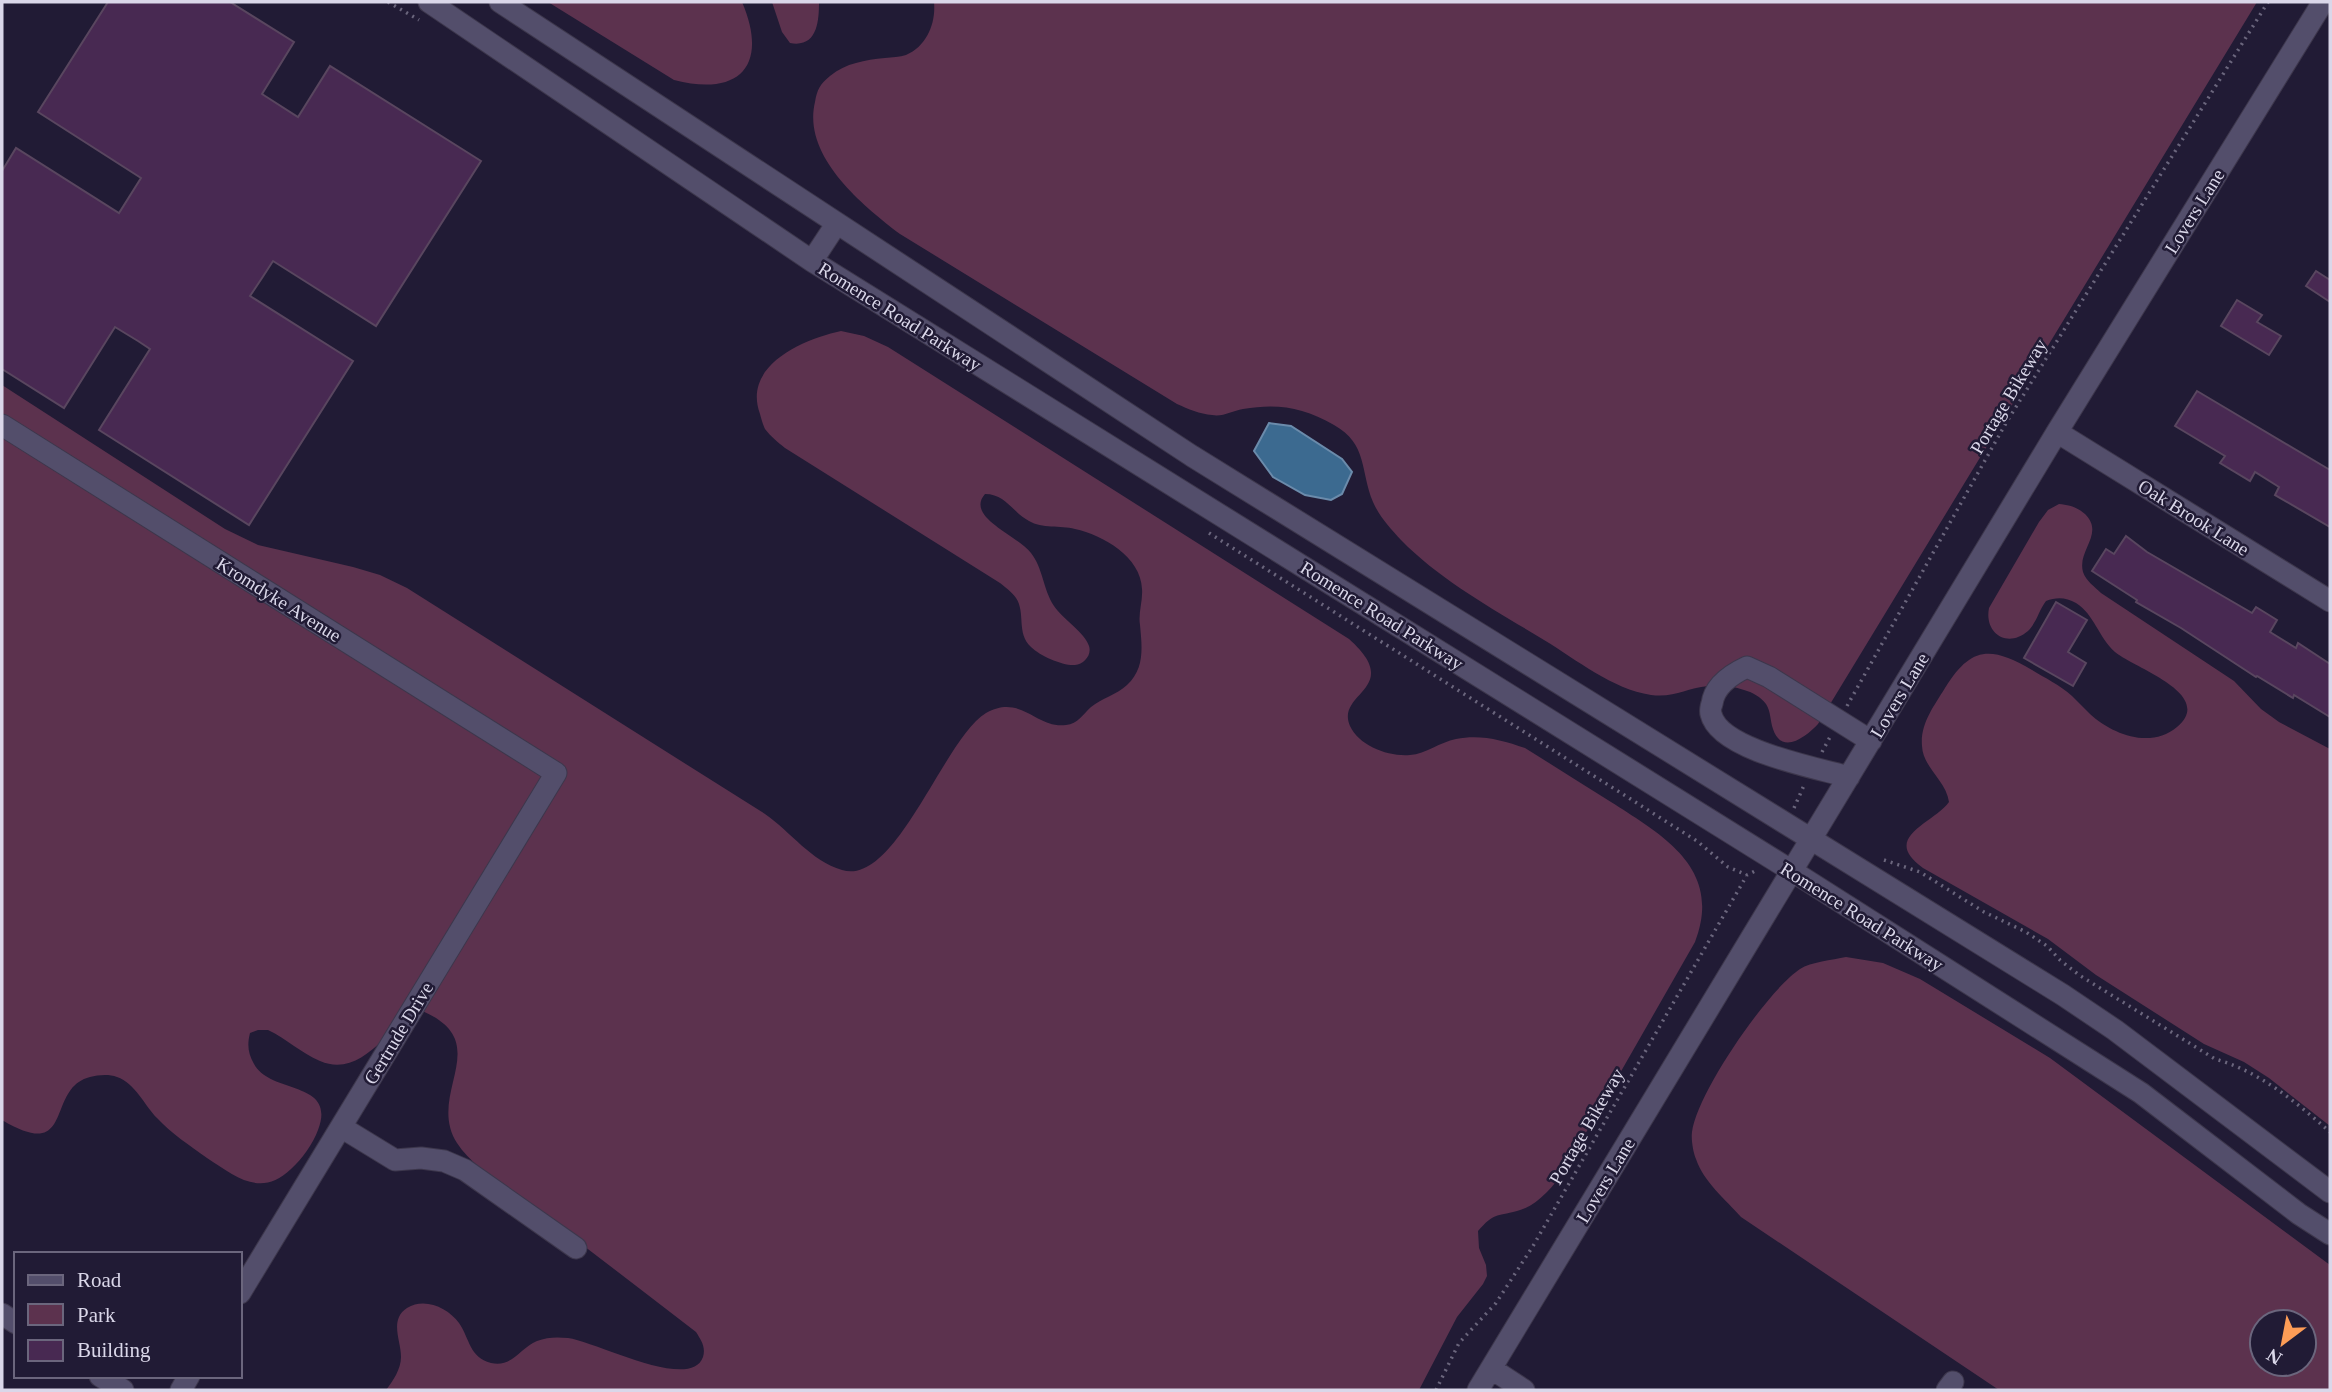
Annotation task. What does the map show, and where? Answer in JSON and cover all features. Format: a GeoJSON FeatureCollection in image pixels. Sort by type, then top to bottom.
{"type":"FeatureCollection","features":[{"type":"Feature","properties":{"kind":"street","name":"Romence Road Parkway"},"geometry":{"type":"LineString","coordinates":[[429,2],[812,261],[1792,871],[2141,1093],[2299,1214],[2330,1234]]}},
{"type":"Feature","properties":{"kind":"street","name":"Romence Road Parkway"},"geometry":{"type":"LineString","coordinates":[[500,2],[1192,456],[2074,1002],[2330,1192]]}},
{"type":"Feature","properties":{"kind":"street","name":"Lovers Lane"},"geometry":{"type":"LineString","coordinates":[[1478,1390],[2057,432],[2323,2]]}},
{"type":"Feature","properties":{"kind":"street"},"geometry":{"type":"LineString","coordinates":[[812,261],[837,223]]}},
{"type":"Feature","properties":{"kind":"street","name":"Kromdyke Avenue"},"geometry":{"type":"LineString","coordinates":[[2,425],[556,773]]}},
{"type":"Feature","properties":{"kind":"street","name":"Oak Brook Lane"},"geometry":{"type":"LineString","coordinates":[[2057,432],[2330,601]]}},
{"type":"Feature","properties":{"kind":"street"},"geometry":{"type":"LineString","coordinates":[[1849,777],[1750,749],[1721,731],[1710,714],[1713,695],[1731,674],[1747,667],[1769,677],[1871,741]]}},
{"type":"Feature","properties":{"kind":"street","name":"Gertrude Drive"},"geometry":{"type":"LineString","coordinates":[[242,1290],[556,773]]}},
{"type":"Feature","properties":{"kind":"street"},"geometry":{"type":"LineString","coordinates":[[341,1127],[395,1160],[421,1158],[443,1161],[466,1170],[576,1248]]}},
{"type":"Feature","properties":{"kind":"street"},"geometry":{"type":"LineString","coordinates":[[1492,1368],[1524,1390]]}},
{"type":"Feature","properties":{"kind":"street"},"geometry":{"type":"LineString","coordinates":[[103,1378],[122,1390]]}},
{"type":"Feature","properties":{"kind":"path","name":"Portage Bikeway"},"geometry":{"type":"LineString","coordinates":[[1789,815],[1813,767],[2006,423],[2268,2]]}},
{"type":"Feature","properties":{"kind":"path"},"geometry":{"type":"LineString","coordinates":[[1881,859],[1920,872],[1984,912],[2026,932],[2047,946],[2079,975],[2216,1059],[2238,1065],[2269,1084],[2330,1132]]}},
{"type":"Feature","properties":{"kind":"path","name":"Portage Bikeway"},"geometry":{"type":"LineString","coordinates":[[1436,1390],[1459,1342],[1496,1303],[1527,1256],[1747,875],[1754,873]]}},
{"type":"Feature","properties":{"kind":"green space"},"geometry":{"type":"Polygon","coordinates":[[[548,2],[742,2],[750,24],[750,59],[743,71],[732,79],[716,84],[674,80],[548,2]]]}},
{"type":"Feature","properties":{"kind":"green space"},"geometry":{"type":"Polygon","coordinates":[[[772,2],[819,2],[815,32],[806,42],[790,43],[782,32],[772,2]]]}},
{"type":"Feature","properties":{"kind":"green space"},"geometry":{"type":"Polygon","coordinates":[[[934,2],[2257,2],[1818,724],[1808,734],[1788,742],[1777,737],[1766,704],[1753,693],[1717,685],[1659,696],[1622,687],[1595,673],[1451,582],[1417,555],[1385,522],[1373,502],[1358,450],[1345,432],[1334,425],[1290,408],[1255,407],[1216,415],[1177,404],[900,234],[869,209],[838,177],[817,141],[813,122],[817,94],[830,76],[849,65],[904,56],[920,46],[932,26],[934,2]]]}},
{"type":"Feature","properties":{"kind":"green space"},"geometry":{"type":"Polygon","coordinates":[[[841,331],[864,336],[888,347],[1349,639],[1365,656],[1371,669],[1370,680],[1351,705],[1348,715],[1354,733],[1367,744],[1384,752],[1402,755],[1416,754],[1450,741],[1474,737],[1525,748],[1650,828],[1683,857],[1695,875],[1701,894],[1702,916],[1695,942],[1564,1171],[1544,1196],[1524,1209],[1496,1216],[1478,1231],[1479,1248],[1487,1276],[1457,1317],[1419,1390],[386,1390],[401,1361],[398,1318],[407,1308],[421,1304],[436,1306],[449,1313],[459,1323],[474,1352],[491,1363],[505,1363],[531,1344],[552,1338],[582,1341],[642,1362],[681,1369],[695,1366],[704,1353],[696,1332],[491,1177],[464,1152],[449,1124],[449,1106],[458,1053],[454,1037],[443,1023],[420,1010],[362,1057],[338,1065],[313,1058],[268,1030],[250,1033],[250,1056],[262,1074],[311,1095],[318,1103],[321,1114],[316,1135],[303,1156],[280,1178],[269,1182],[249,1182],[207,1158],[163,1124],[129,1084],[114,1076],[93,1076],[76,1084],[50,1129],[41,1133],[25,1131],[2,1120],[2,385],[225,529],[258,545],[353,567],[380,575],[407,588],[765,814],[821,860],[842,870],[862,869],[881,856],[900,834],[953,750],[986,713],[1009,707],[1055,725],[1066,725],[1077,721],[1095,704],[1127,685],[1140,664],[1142,589],[1135,567],[1119,549],[1108,542],[1075,529],[1034,523],[998,497],[985,494],[981,502],[987,518],[1031,553],[1054,606],[1087,641],[1090,649],[1084,661],[1070,665],[1052,660],[1026,641],[1019,604],[1004,586],[777,442],[765,429],[761,419],[757,397],[760,381],[768,368],[794,348],[841,331]]]}},
{"type":"Feature","properties":{"kind":"green space"},"geometry":{"type":"Polygon","coordinates":[[[2059,504],[2079,510],[2090,521],[2092,535],[2082,564],[2083,572],[2101,593],[2234,681],[2261,709],[2279,722],[2330,749],[2330,1126],[2244,1062],[2204,1044],[2096,975],[2048,939],[1923,868],[1911,857],[1907,848],[1908,839],[1914,832],[1949,802],[1944,787],[1923,754],[1923,730],[1945,688],[1964,664],[1973,658],[1993,654],[2018,662],[2063,688],[2099,721],[2132,737],[2167,734],[2177,727],[2186,715],[2186,704],[2180,693],[2115,652],[2087,613],[2072,601],[2061,598],[2046,601],[2028,631],[2012,639],[1999,636],[1990,625],[1989,608],[2039,522],[2048,510],[2059,504]]]}},
{"type":"Feature","properties":{"kind":"green space"},"geometry":{"type":"Polygon","coordinates":[[[1846,957],[1883,963],[1920,979],[2050,1058],[2330,1265],[2330,1390],[1999,1390],[1741,1217],[1709,1183],[1699,1167],[1692,1138],[1697,1115],[1720,1069],[1770,998],[1800,969],[1846,957]]]}},
{"type":"Feature","properties":{"kind":"water"},"geometry":{"type":"Polygon","coordinates":[[[1269,423],[1291,426],[1342,459],[1352,472],[1342,494],[1331,500],[1305,495],[1273,477],[1254,451],[1269,423]]]}},
{"type":"Feature","properties":{"kind":"building"},"geometry":{"type":"Polygon","coordinates":[[[108,2],[230,2],[294,42],[262,94],[298,117],[330,66],[481,161],[376,326],[273,261],[250,296],[353,361],[249,525],[99,430],[150,349],[138,341],[115,327],[64,408],[2,369],[2,171],[16,148],[119,213],[141,178],[38,112],[108,2]]]}},
{"type":"Feature","properties":{"kind":"building"},"geometry":{"type":"Polygon","coordinates":[[[2316,271],[2330,280],[2330,302],[2306,286],[2316,271]]]}},
{"type":"Feature","properties":{"kind":"building"},"geometry":{"type":"Polygon","coordinates":[[[2237,300],[2262,315],[2257,322],[2281,336],[2269,355],[2221,326],[2237,300]]]}},
{"type":"Feature","properties":{"kind":"building"},"geometry":{"type":"Polygon","coordinates":[[[2197,391],[2330,470],[2330,527],[2275,495],[2279,487],[2255,472],[2250,481],[2220,463],[2225,456],[2175,426],[2197,391]]]}},
{"type":"Feature","properties":{"kind":"building"},"geometry":{"type":"Polygon","coordinates":[[[2126,536],[2147,552],[2252,613],[2256,607],[2277,620],[2270,632],[2296,648],[2298,643],[2330,664],[2330,717],[2294,695],[2293,698],[2256,677],[2136,602],[2137,600],[2092,571],[2106,549],[2114,554],[2126,536]]]}},
{"type":"Feature","properties":{"kind":"building"},"geometry":{"type":"Polygon","coordinates":[[[2056,602],[2087,620],[2068,652],[2086,663],[2073,686],[2024,658],[2056,602]]]}}]}
